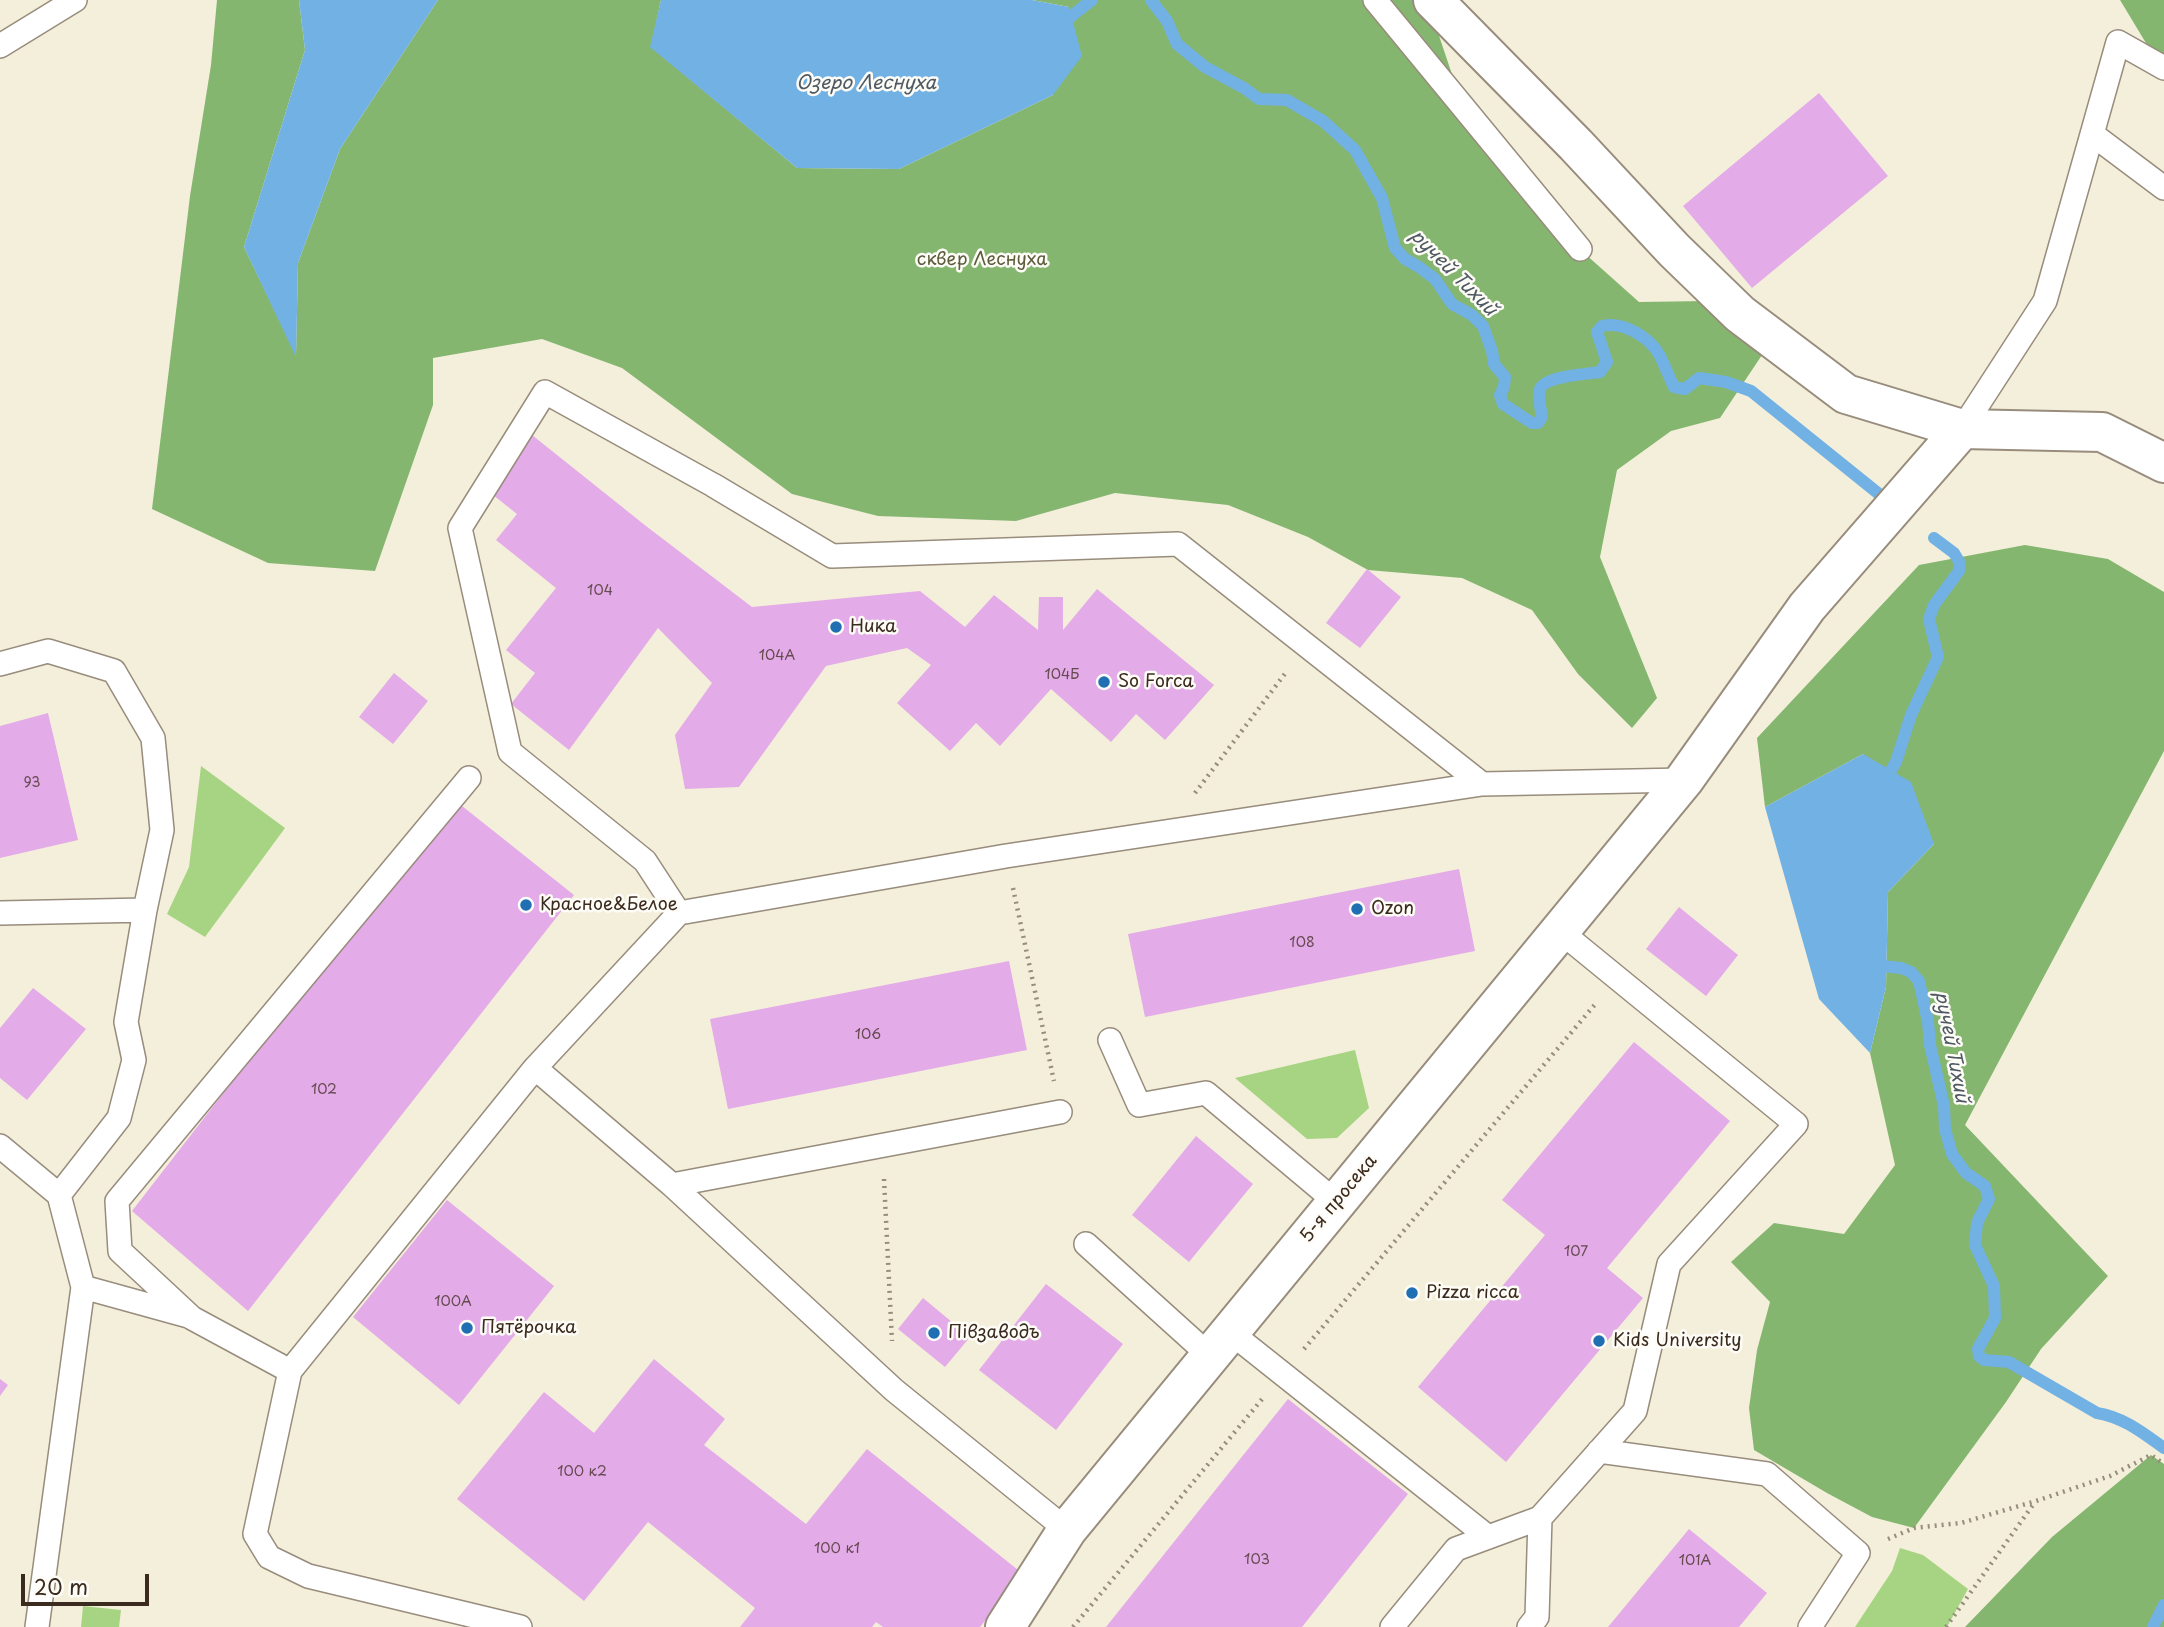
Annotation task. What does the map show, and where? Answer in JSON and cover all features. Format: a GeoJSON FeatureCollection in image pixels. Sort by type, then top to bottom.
{"type":"FeatureCollection","features":[{"type":"Feature","properties":{"kind":"street"},"geometry":{"type":"LineString","coordinates":[[1433,0],[1576,145],[1674,250],[1740,314],[1846,394],[1962,429],[2102,432],[2164,463]]}},
{"type":"Feature","properties":{"kind":"street","name":"5-я просека"},"geometry":{"type":"LineString","coordinates":[[1005,1627],[1067,1530],[1684,780],[1807,607],[1962,429]]}},
{"type":"Feature","properties":{"kind":"lane"},"geometry":{"type":"LineString","coordinates":[[0,46],[75,0]]}},
{"type":"Feature","properties":{"kind":"lane"},"geometry":{"type":"LineString","coordinates":[[1375,0],[1580,249]]}},
{"type":"Feature","properties":{"kind":"lane"},"geometry":{"type":"LineString","coordinates":[[1962,429],[2045,301],[2118,42],[2164,68]]}},
{"type":"Feature","properties":{"kind":"lane"},"geometry":{"type":"LineString","coordinates":[[2092,134],[2164,188]]}},
{"type":"Feature","properties":{"kind":"lane"},"geometry":{"type":"LineString","coordinates":[[679,913],[645,861],[510,752],[460,528],[545,392],[713,485],[832,556],[1178,544],[1482,784]]}},
{"type":"Feature","properties":{"kind":"lane"},"geometry":{"type":"LineString","coordinates":[[0,664],[48,651],[114,671],[153,738],[162,830],[126,1022],[134,1060],[119,1118],[58,1195]]}},
{"type":"Feature","properties":{"kind":"lane"},"geometry":{"type":"LineString","coordinates":[[192,1318],[120,1251],[117,1201],[469,778]]}},
{"type":"Feature","properties":{"kind":"lane"},"geometry":{"type":"LineString","coordinates":[[520,1627],[308,1576],[269,1557],[255,1534],[290,1371],[536,1068],[679,913],[1006,856],[1482,784],[1684,780]]}},
{"type":"Feature","properties":{"kind":"lane"},"geometry":{"type":"LineString","coordinates":[[0,913],[145,910]]}},
{"type":"Feature","properties":{"kind":"lane"},"geometry":{"type":"LineString","coordinates":[[1392,1627],[1456,1549],[1541,1518],[1635,1411],[1669,1264],[1796,1124],[1561,932]]}},
{"type":"Feature","properties":{"kind":"lane"},"geometry":{"type":"LineString","coordinates":[[1110,1040],[1139,1105],[1206,1093],[1336,1202]]}},
{"type":"Feature","properties":{"kind":"lane"},"geometry":{"type":"LineString","coordinates":[[536,1068],[672,1185],[894,1390],[1067,1530]]}},
{"type":"Feature","properties":{"kind":"lane"},"geometry":{"type":"LineString","coordinates":[[672,1185],[1060,1112]]}},
{"type":"Feature","properties":{"kind":"lane"},"geometry":{"type":"LineString","coordinates":[[5,1157],[58,1195],[83,1287],[37,1627]]}},
{"type":"Feature","properties":{"kind":"lane"},"geometry":{"type":"LineString","coordinates":[[1086,1244],[1220,1344],[1283,1374],[1488,1537]]}},
{"type":"Feature","properties":{"kind":"lane"},"geometry":{"type":"LineString","coordinates":[[83,1287],[192,1318],[290,1371]]}},
{"type":"Feature","properties":{"kind":"lane"},"geometry":{"type":"LineString","coordinates":[[1600,1451],[1767,1474],[1858,1552],[1810,1627]]}},
{"type":"Feature","properties":{"kind":"lane"},"geometry":{"type":"LineString","coordinates":[[1529,1627],[1537,1617],[1541,1518]]}},
{"type":"Feature","properties":{"kind":"path"},"geometry":{"type":"LineString","coordinates":[[1165,832],[1307,646]]}},
{"type":"Feature","properties":{"kind":"path"},"geometry":{"type":"LineString","coordinates":[[1006,856],[1060,1112]]}},
{"type":"Feature","properties":{"kind":"path"},"geometry":{"type":"LineString","coordinates":[[1073,1627],[1618,977]]}},
{"type":"Feature","properties":{"kind":"path"},"geometry":{"type":"LineString","coordinates":[[882,1146],[894,1390]]}},
{"type":"Feature","properties":{"kind":"path"},"geometry":{"type":"LineString","coordinates":[[1858,1552],[1914,1528],[1961,1523],[2036,1502],[2110,1476],[2151,1455],[2164,1464]]}},
{"type":"Feature","properties":{"kind":"path"},"geometry":{"type":"LineString","coordinates":[[1946,1627],[2036,1502]]}},
{"type":"Feature","properties":{"kind":"green space","name":"сквер Леснуха"},"geometry":{"type":"Polygon","coordinates":[[[217,0],[299,0],[305,50],[244,247],[296,355],[298,263],[340,149],[438,0],[661,0],[651,47],[797,168],[899,169],[1053,95],[1069,7],[1032,0],[1427,0],[1466,116],[1518,194],[1639,302],[1706,301],[1768,346],[1720,418],[1671,431],[1617,470],[1600,557],[1657,698],[1632,728],[1578,674],[1532,610],[1462,578],[1368,570],[1308,537],[1228,505],[1115,493],[1016,521],[878,516],[792,494],[622,368],[542,339],[433,358],[433,405],[375,571],[268,563],[152,509],[190,196],[211,65],[217,0]]]}},
{"type":"Feature","properties":{"kind":"green space"},"geometry":{"type":"Polygon","coordinates":[[[2120,0],[2164,0],[2164,73],[2120,0]]]}},
{"type":"Feature","properties":{"kind":"green space"},"geometry":{"type":"Polygon","coordinates":[[[2025,545],[2108,559],[2164,592],[2164,751],[1965,1125],[2108,1276],[2041,1349],[2006,1402],[1914,1528],[1872,1517],[1754,1450],[1749,1408],[1757,1350],[1770,1302],[1731,1262],[1774,1223],[1844,1234],[1895,1165],[1870,1053],[1886,987],[1888,892],[1934,844],[1863,754],[1765,807],[1757,738],[1919,565],[2025,545]]]}},
{"type":"Feature","properties":{"kind":"green space"},"geometry":{"type":"Polygon","coordinates":[[[201,766],[285,828],[205,937],[167,914],[189,867],[201,766]]]}},
{"type":"Feature","properties":{"kind":"green space"},"geometry":{"type":"Polygon","coordinates":[[[1355,1050],[1369,1108],[1337,1138],[1307,1139],[1235,1078],[1355,1050]]]}},
{"type":"Feature","properties":{"kind":"green space"},"geometry":{"type":"Polygon","coordinates":[[[2151,1455],[2164,1464],[2164,1627],[1965,1627],[2052,1537],[2151,1455]]]}},
{"type":"Feature","properties":{"kind":"green space"},"geometry":{"type":"Polygon","coordinates":[[[1900,1548],[1923,1555],[1968,1589],[1947,1627],[1855,1627],[1892,1571],[1900,1548]]]}},
{"type":"Feature","properties":{"kind":"green space"},"geometry":{"type":"Polygon","coordinates":[[[83,1606],[121,1610],[119,1627],[81,1627],[83,1606]]]}},
{"type":"Feature","properties":{"kind":"water"},"geometry":{"type":"Polygon","coordinates":[[[299,0],[438,0],[340,149],[298,263],[296,357],[244,247],[305,50],[299,0]]]}},
{"type":"Feature","properties":{"kind":"water","name":"Озеро Леснуха"},"geometry":{"type":"Polygon","coordinates":[[[661,0],[1032,0],[1069,7],[1082,56],[1053,95],[899,169],[797,168],[650,47],[661,0]]]}},
{"type":"Feature","properties":{"kind":"water"},"geometry":{"type":"Polygon","coordinates":[[[1863,754],[1911,782],[1934,844],[1888,892],[1886,987],[1870,1053],[1819,999],[1765,807],[1863,754]]]}},
{"type":"Feature","properties":{"kind":"building"},"geometry":{"type":"Polygon","coordinates":[[[1819,93],[1888,176],[1752,288],[1683,206],[1819,93]]]}},
{"type":"Feature","properties":{"kind":"building"},"geometry":{"type":"Polygon","coordinates":[[[532,435],[752,607],[920,591],[965,627],[994,595],[1038,630],[1039,597],[1063,597],[1063,630],[1097,589],[1214,685],[1165,740],[1136,714],[1111,742],[1051,689],[1000,746],[976,723],[950,751],[897,703],[931,665],[907,648],[826,666],[739,787],[685,789],[675,735],[712,683],[658,628],[569,750],[511,704],[535,673],[506,650],[556,588],[496,540],[517,514],[488,491],[532,435]]]}},
{"type":"Feature","properties":{"kind":"building"},"geometry":{"type":"Polygon","coordinates":[[[1367,569],[1401,597],[1360,648],[1326,623],[1367,569]]]}},
{"type":"Feature","properties":{"kind":"building"},"geometry":{"type":"Polygon","coordinates":[[[394,673],[428,701],[393,744],[359,717],[394,673]]]}},
{"type":"Feature","properties":{"kind":"building"},"geometry":{"type":"Polygon","coordinates":[[[48,713],[78,840],[0,858],[0,726],[48,713]]]}},
{"type":"Feature","properties":{"kind":"building"},"geometry":{"type":"Polygon","coordinates":[[[452,798],[574,895],[248,1311],[132,1211],[452,798]]]}},
{"type":"Feature","properties":{"kind":"building"},"geometry":{"type":"Polygon","coordinates":[[[1459,869],[1475,951],[1145,1017],[1128,934],[1459,869]]]}},
{"type":"Feature","properties":{"kind":"building"},"geometry":{"type":"Polygon","coordinates":[[[1679,907],[1738,955],[1706,996],[1646,949],[1679,907]]]}},
{"type":"Feature","properties":{"kind":"building"},"geometry":{"type":"Polygon","coordinates":[[[1009,961],[1027,1050],[728,1109],[710,1019],[1009,961]]]}},
{"type":"Feature","properties":{"kind":"building"},"geometry":{"type":"Polygon","coordinates":[[[33,988],[86,1029],[27,1100],[0,1078],[0,1028],[33,988]]]}},
{"type":"Feature","properties":{"kind":"building"},"geometry":{"type":"Polygon","coordinates":[[[1634,1042],[1730,1121],[1607,1268],[1643,1298],[1506,1462],[1418,1387],[1545,1235],[1502,1200],[1634,1042]]]}},
{"type":"Feature","properties":{"kind":"building"},"geometry":{"type":"Polygon","coordinates":[[[1196,1136],[1253,1184],[1189,1262],[1132,1215],[1196,1136]]]}},
{"type":"Feature","properties":{"kind":"building"},"geometry":{"type":"Polygon","coordinates":[[[447,1200],[554,1286],[459,1405],[353,1317],[447,1200]]]}},
{"type":"Feature","properties":{"kind":"building"},"geometry":{"type":"Polygon","coordinates":[[[1046,1284],[1123,1344],[1056,1430],[979,1370],[1046,1284]]]}},
{"type":"Feature","properties":{"kind":"building","name":"Пiвзаводъ"},"geometry":{"type":"Polygon","coordinates":[[[923,1298],[970,1337],[945,1367],[898,1329],[923,1298]]]}},
{"type":"Feature","properties":{"kind":"building"},"geometry":{"type":"Polygon","coordinates":[[[654,1359],[725,1419],[704,1445],[806,1524],[867,1449],[1023,1574],[980,1627],[883,1627],[876,1622],[872,1627],[740,1627],[755,1608],[648,1522],[584,1601],[457,1499],[544,1392],[594,1433],[654,1359]]]}},
{"type":"Feature","properties":{"kind":"building"},"geometry":{"type":"Polygon","coordinates":[[[0,1379],[8,1385],[0,1396],[0,1379]]]}},
{"type":"Feature","properties":{"kind":"building"},"geometry":{"type":"Polygon","coordinates":[[[1288,1399],[1408,1494],[1302,1627],[1106,1627],[1288,1399]]]}},
{"type":"Feature","properties":{"kind":"building"},"geometry":{"type":"Polygon","coordinates":[[[1689,1529],[1767,1593],[1739,1627],[1608,1627],[1689,1529]]]}},
{"type":"Feature","properties":{"kind":"waterway","name":"ручей Тихий"},"geometry":{"type":"LineString","coordinates":[[1057,21],[1065,21],[1092,0]]}},
{"type":"Feature","properties":{"kind":"waterway","name":"ручей Тихий"},"geometry":{"type":"LineString","coordinates":[[1151,0],[1167,21],[1177,44],[1205,67],[1259,99],[1287,100],[1323,121],[1355,150],[1382,198],[1395,248],[1405,259],[1435,279],[1452,304],[1472,315],[1483,326],[1494,364],[1505,377],[1500,395],[1503,404],[1532,423],[1538,423],[1542,417],[1539,392],[1543,385],[1558,378],[1600,372],[1607,362],[1597,332],[1602,326],[1619,326],[1635,332],[1650,343],[1660,356],[1674,387],[1685,389],[1699,378],[1726,382],[1751,391],[1879,494]]}},
{"type":"Feature","properties":{"kind":"waterway","name":"ручей Тихий"},"geometry":{"type":"LineString","coordinates":[[1884,782],[1896,762],[1911,715],[1938,657],[1929,619],[1934,605],[1959,571],[1960,563],[1954,553],[1934,538]]}},
{"type":"Feature","properties":{"kind":"waterway","name":"ручей Тихий"},"geometry":{"type":"LineString","coordinates":[[1874,959],[1882,966],[1911,972],[1919,981],[1944,1106],[1945,1129],[1952,1154],[1966,1173],[1985,1186],[1989,1199],[1977,1223],[1975,1245],[1994,1286],[1995,1318],[1978,1349],[1979,1356],[1984,1360],[2009,1362],[2097,1413],[2132,1426],[2164,1448]]}},
{"type":"Feature","properties":{"kind":"waterway","name":"ручей Тихий"},"geometry":{"type":"LineString","coordinates":[[2153,1627],[2164,1605]]}},
{"type":"Feature","properties":{"kind":"place","name":"Ника"},"geometry":{"type":"Point","coordinates":[836,627]}},
{"type":"Feature","properties":{"kind":"place","name":"So Forca"},"geometry":{"type":"Point","coordinates":[1104,682]}},
{"type":"Feature","properties":{"kind":"place","name":"Красное&Белое"},"geometry":{"type":"Point","coordinates":[526,905]}},
{"type":"Feature","properties":{"kind":"place","name":"Ozon"},"geometry":{"type":"Point","coordinates":[1357,909]}},
{"type":"Feature","properties":{"kind":"place","name":"Pizza ricca"},"geometry":{"type":"Point","coordinates":[1412,1293]}},
{"type":"Feature","properties":{"kind":"place","name":"Пятёрочка"},"geometry":{"type":"Point","coordinates":[467,1328]}},
{"type":"Feature","properties":{"kind":"place","name":"Пiвзаводъ"},"geometry":{"type":"Point","coordinates":[934,1333]}},
{"type":"Feature","properties":{"kind":"place","name":"Kids University"},"geometry":{"type":"Point","coordinates":[1599,1341]}}]}
